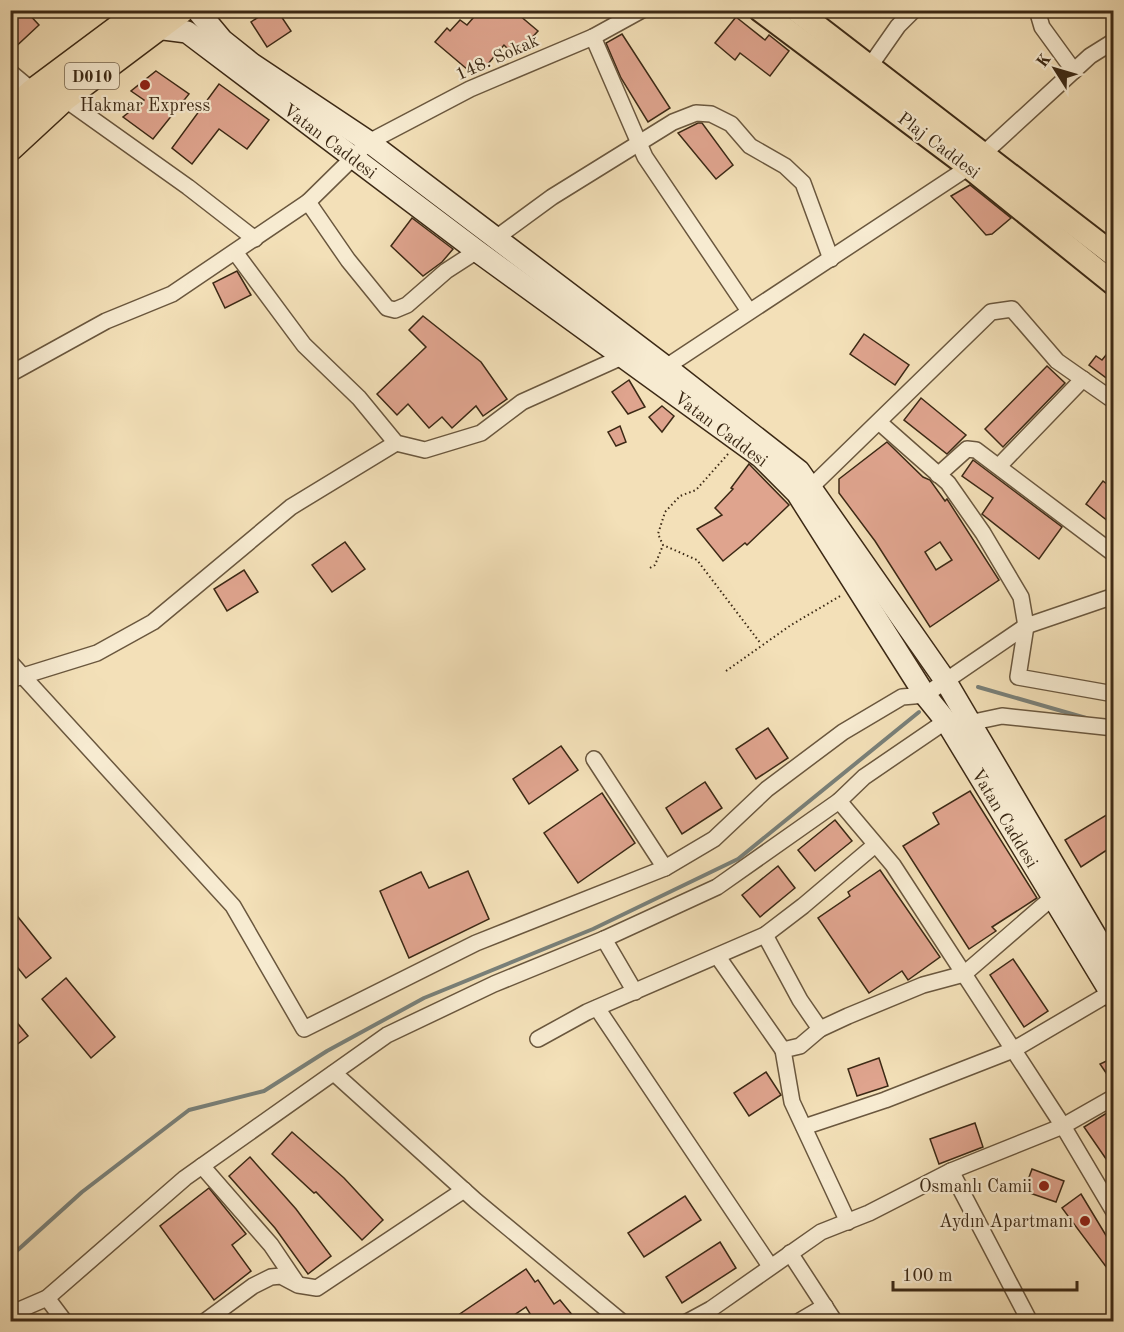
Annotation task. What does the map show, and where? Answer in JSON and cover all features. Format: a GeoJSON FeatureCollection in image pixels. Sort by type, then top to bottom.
{"type":"FeatureCollection","features":[{"type":"Feature","properties":{"kind":"highway","name":"D010"},"geometry":{"type":"LineString","coordinates":[[10,114],[34,92],[150,19],[180,10]]}},
{"type":"Feature","properties":{"kind":"highway","name":"D010"},"geometry":{"type":"LineString","coordinates":[[10,147],[150,19]]}},
{"type":"Feature","properties":{"kind":"main road","name":"Vatan Caddesi"},"geometry":{"type":"LineString","coordinates":[[197,10],[222,40],[252,64],[369,142],[666,366],[799,471],[945,680],[1113,967]]}},
{"type":"Feature","properties":{"kind":"main road","name":"Plaj Caddesi"},"geometry":{"type":"LineString","coordinates":[[760,10],[1113,255]]}},
{"type":"Feature","properties":{"kind":"main road","name":"Plaj Caddesi"},"geometry":{"type":"LineString","coordinates":[[796,10],[870,66],[1113,284]]}},
{"type":"Feature","properties":{"kind":"main road","name":"Vatan Caddesi"},"geometry":{"type":"LineString","coordinates":[[150,19],[187,32],[477,251],[740,441],[761,457],[797,493],[925,695],[946,721],[1112,995]]}},
{"type":"Feature","properties":{"kind":"street","name":"148. Sokak"},"geometry":{"type":"LineString","coordinates":[[10,374],[106,321],[172,294],[308,202],[369,142],[470,89],[593,37],[642,10]]}},
{"type":"Feature","properties":{"kind":"street"},"geometry":{"type":"LineString","coordinates":[[870,66],[898,26],[914,10]]}},
{"type":"Feature","properties":{"kind":"street"},"geometry":{"type":"LineString","coordinates":[[1036,10],[1042,27],[1074,71]]}},
{"type":"Feature","properties":{"kind":"street"},"geometry":{"type":"LineString","coordinates":[[593,37],[645,157],[749,311]]}},
{"type":"Feature","properties":{"kind":"street"},"geometry":{"type":"LineString","coordinates":[[666,366],[977,161],[1074,71],[1113,41]]}},
{"type":"Feature","properties":{"kind":"street"},"geometry":{"type":"LineString","coordinates":[[10,72],[34,92]]}},
{"type":"Feature","properties":{"kind":"street"},"geometry":{"type":"LineString","coordinates":[[63,98],[188,187],[255,239]]}},
{"type":"Feature","properties":{"kind":"street"},"geometry":{"type":"LineString","coordinates":[[496,238],[552,197],[640,145],[673,122],[696,113],[711,114],[731,124],[750,147],[784,166],[803,183],[831,259]]}},
{"type":"Feature","properties":{"kind":"street"},"geometry":{"type":"LineString","coordinates":[[308,202],[348,260],[387,308],[395,310],[407,305],[446,271],[477,251]]}},
{"type":"Feature","properties":{"kind":"street"},"geometry":{"type":"LineString","coordinates":[[235,252],[304,345],[359,398],[396,443],[425,450],[481,433],[522,402],[622,357]]}},
{"type":"Feature","properties":{"kind":"street"},"geometry":{"type":"LineString","coordinates":[[810,488],[880,423],[991,312],[1012,309],[1057,361],[1113,401]]}},
{"type":"Feature","properties":{"kind":"street"},"geometry":{"type":"LineString","coordinates":[[999,466],[1083,379]]}},
{"type":"Feature","properties":{"kind":"street"},"geometry":{"type":"LineString","coordinates":[[880,423],[948,483],[983,533],[1021,597],[1026,626],[1018,677],[1113,694]]}},
{"type":"Feature","properties":{"kind":"street"},"geometry":{"type":"LineString","coordinates":[[16,679],[97,653],[153,622],[291,507],[396,443]]}},
{"type":"Feature","properties":{"kind":"street"},"geometry":{"type":"LineString","coordinates":[[938,475],[967,449],[976,450],[1113,554]]}},
{"type":"Feature","properties":{"kind":"street"},"geometry":{"type":"LineString","coordinates":[[10,662],[16,679],[233,906],[304,1029],[476,943],[664,868],[714,839],[767,789],[843,732],[902,697],[925,695],[1026,626],[1113,596]]}},
{"type":"Feature","properties":{"kind":"street"},"geometry":{"type":"LineString","coordinates":[[969,723],[1002,716],[1113,728]]}},
{"type":"Feature","properties":{"kind":"street"},"geometry":{"type":"LineString","coordinates":[[10,1314],[47,1298],[185,1178],[387,1035],[494,984],[604,939],[717,887],[840,801],[864,777],[946,721]]}},
{"type":"Feature","properties":{"kind":"street"},"geometry":{"type":"LineString","coordinates":[[594,759],[664,868]]}},
{"type":"Feature","properties":{"kind":"street"},"geometry":{"type":"LineString","coordinates":[[840,801],[893,865],[1063,1126],[1113,1212]]}},
{"type":"Feature","properties":{"kind":"street"},"geometry":{"type":"LineString","coordinates":[[537,1039],[597,1008],[765,935],[875,845]]}},
{"type":"Feature","properties":{"kind":"street"},"geometry":{"type":"LineString","coordinates":[[783,1050],[800,1046],[820,1029],[923,986],[964,974],[1053,897]]}},
{"type":"Feature","properties":{"kind":"street"},"geometry":{"type":"LineString","coordinates":[[765,935],[820,1029]]}},
{"type":"Feature","properties":{"kind":"street"},"geometry":{"type":"LineString","coordinates":[[604,939],[635,992]]}},
{"type":"Feature","properties":{"kind":"street"},"geometry":{"type":"LineString","coordinates":[[718,957],[783,1050],[792,1102],[848,1222]]}},
{"type":"Feature","properties":{"kind":"street"},"geometry":{"type":"LineString","coordinates":[[804,1127],[885,1100],[1013,1050],[1112,995]]}},
{"type":"Feature","properties":{"kind":"street"},"geometry":{"type":"LineString","coordinates":[[597,1008],[770,1266]]}},
{"type":"Feature","properties":{"kind":"street"},"geometry":{"type":"LineString","coordinates":[[334,1073],[464,1190],[622,1322]]}},
{"type":"Feature","properties":{"kind":"street"},"geometry":{"type":"LineString","coordinates":[[687,1322],[711,1309],[821,1232],[848,1222],[951,1171],[1063,1126],[1113,1097]]}},
{"type":"Feature","properties":{"kind":"street"},"geometry":{"type":"LineString","coordinates":[[202,1166],[271,1245],[298,1285]]}},
{"type":"Feature","properties":{"kind":"street"},"geometry":{"type":"LineString","coordinates":[[951,1171],[1030,1322]]}},
{"type":"Feature","properties":{"kind":"street"},"geometry":{"type":"LineString","coordinates":[[204,1322],[253,1286],[272,1276],[281,1276],[298,1285],[317,1288],[464,1190]]}},
{"type":"Feature","properties":{"kind":"street"},"geometry":{"type":"LineString","coordinates":[[790,1253],[835,1322]]}},
{"type":"Feature","properties":{"kind":"street"},"geometry":{"type":"LineString","coordinates":[[47,1298],[65,1322]]}},
{"type":"Feature","properties":{"kind":"street"},"geometry":{"type":"LineString","coordinates":[[798,1322],[825,1306]]}},
{"type":"Feature","properties":{"kind":"path"},"geometry":{"type":"LineString","coordinates":[[740,441],[696,490],[680,496],[664,512],[658,534],[663,545],[697,560],[761,644]]}},
{"type":"Feature","properties":{"kind":"path"},"geometry":{"type":"LineString","coordinates":[[650,568],[655,566],[663,545]]}},
{"type":"Feature","properties":{"kind":"path"},"geometry":{"type":"LineString","coordinates":[[726,671],[761,644],[831,599],[858,589]]}},
{"type":"Feature","properties":{"kind":"building"},"geometry":{"type":"Polygon","coordinates":[[[10,10],[25,10],[39,25],[10,52],[10,10]]]}},
{"type":"Feature","properties":{"kind":"building"},"geometry":{"type":"Polygon","coordinates":[[[269,10],[277,10],[291,31],[267,47],[251,22],[269,10]]]}},
{"type":"Feature","properties":{"kind":"building"},"geometry":{"type":"Polygon","coordinates":[[[480,10],[513,10],[538,31],[515,56],[504,45],[487,65],[484,63],[474,75],[435,42],[447,28],[450,31],[460,20],[467,25],[480,10]]]}},
{"type":"Feature","properties":{"kind":"building"},"geometry":{"type":"Polygon","coordinates":[[[736,17],[765,40],[769,35],[789,51],[770,76],[740,53],[735,60],[715,43],[736,17]]]}},
{"type":"Feature","properties":{"kind":"building"},"geometry":{"type":"Polygon","coordinates":[[[622,34],[670,108],[648,122],[621,78],[606,43],[622,34]]]}},
{"type":"Feature","properties":{"kind":"building"},"geometry":{"type":"Polygon","coordinates":[[[156,71],[189,94],[153,139],[123,117],[144,100],[131,91],[156,71]]]}},
{"type":"Feature","properties":{"kind":"building"},"geometry":{"type":"Polygon","coordinates":[[[219,84],[269,120],[247,149],[219,129],[192,164],[172,148],[219,84]]]}},
{"type":"Feature","properties":{"kind":"building"},"geometry":{"type":"Polygon","coordinates":[[[702,123],[733,165],[716,179],[678,133],[702,123]]]}},
{"type":"Feature","properties":{"kind":"building"},"geometry":{"type":"Polygon","coordinates":[[[970,185],[1011,218],[992,234],[986,235],[951,196],[970,185]]]}},
{"type":"Feature","properties":{"kind":"building"},"geometry":{"type":"Polygon","coordinates":[[[412,218],[453,249],[442,262],[423,276],[391,246],[412,218]]]}},
{"type":"Feature","properties":{"kind":"building"},"geometry":{"type":"Polygon","coordinates":[[[237,271],[251,295],[225,308],[213,283],[237,271]]]}},
{"type":"Feature","properties":{"kind":"building"},"geometry":{"type":"Polygon","coordinates":[[[423,316],[481,362],[507,399],[483,416],[476,406],[452,428],[442,417],[429,428],[408,404],[397,415],[377,394],[426,347],[409,330],[423,316]]]}},
{"type":"Feature","properties":{"kind":"building"},"geometry":{"type":"Polygon","coordinates":[[[864,334],[909,365],[895,385],[850,354],[864,334]]]}},
{"type":"Feature","properties":{"kind":"building"},"geometry":{"type":"Polygon","coordinates":[[[1106,355],[1113,361],[1113,383],[1089,365],[1096,356],[1102,360],[1106,355]]]}},
{"type":"Feature","properties":{"kind":"building"},"geometry":{"type":"Polygon","coordinates":[[[1047,366],[1065,383],[1003,447],[985,429],[1047,366]]]}},
{"type":"Feature","properties":{"kind":"building"},"geometry":{"type":"Polygon","coordinates":[[[629,380],[645,407],[628,414],[612,392],[629,380]]]}},
{"type":"Feature","properties":{"kind":"building"},"geometry":{"type":"Polygon","coordinates":[[[921,398],[966,435],[947,454],[904,420],[921,398]]]}},
{"type":"Feature","properties":{"kind":"building"},"geometry":{"type":"Polygon","coordinates":[[[662,406],[674,416],[662,432],[649,417],[662,406]]]}},
{"type":"Feature","properties":{"kind":"building"},"geometry":{"type":"Polygon","coordinates":[[[620,426],[626,442],[616,446],[608,432],[620,426]]]}},
{"type":"Feature","properties":{"kind":"building"},"geometry":{"type":"Polygon","coordinates":[[[887,442],[923,477],[930,480],[945,501],[947,499],[999,580],[930,627],[875,541],[839,493],[839,479],[887,442]],[[940,542],[925,552],[936,570],[952,560],[940,542]]]}},
{"type":"Feature","properties":{"kind":"building"},"geometry":{"type":"Polygon","coordinates":[[[973,460],[1062,527],[1039,559],[982,514],[993,498],[962,476],[973,460]]]}},
{"type":"Feature","properties":{"kind":"building"},"geometry":{"type":"Polygon","coordinates":[[[749,464],[789,505],[747,545],[745,543],[723,561],[697,529],[722,515],[715,508],[733,489],[731,488],[749,464]]]}},
{"type":"Feature","properties":{"kind":"building"},"geometry":{"type":"Polygon","coordinates":[[[1103,481],[1113,489],[1113,525],[1086,504],[1103,481]]]}},
{"type":"Feature","properties":{"kind":"building"},"geometry":{"type":"Polygon","coordinates":[[[345,542],[365,569],[332,592],[312,565],[345,542]]]}},
{"type":"Feature","properties":{"kind":"building"},"geometry":{"type":"Polygon","coordinates":[[[244,570],[258,592],[227,611],[214,589],[244,570]]]}},
{"type":"Feature","properties":{"kind":"building"},"geometry":{"type":"Polygon","coordinates":[[[768,728],[788,758],[756,779],[736,749],[768,728]]]}},
{"type":"Feature","properties":{"kind":"building"},"geometry":{"type":"Polygon","coordinates":[[[561,746],[578,770],[529,804],[513,779],[561,746]]]}},
{"type":"Feature","properties":{"kind":"building"},"geometry":{"type":"Polygon","coordinates":[[[705,782],[722,808],[682,834],[666,808],[705,782]]]}},
{"type":"Feature","properties":{"kind":"building"},"geometry":{"type":"Polygon","coordinates":[[[970,791],[1037,898],[992,927],[996,931],[969,949],[903,846],[939,824],[933,813],[970,791]]]}},
{"type":"Feature","properties":{"kind":"building"},"geometry":{"type":"Polygon","coordinates":[[[602,793],[635,843],[578,883],[544,833],[602,793]]]}},
{"type":"Feature","properties":{"kind":"building"},"geometry":{"type":"Polygon","coordinates":[[[1113,811],[1113,846],[1081,867],[1065,840],[1113,811]]]}},
{"type":"Feature","properties":{"kind":"building"},"geometry":{"type":"Polygon","coordinates":[[[835,820],[852,841],[815,871],[798,850],[835,820]]]}},
{"type":"Feature","properties":{"kind":"building"},"geometry":{"type":"Polygon","coordinates":[[[778,866],[795,888],[760,917],[742,895],[778,866]]]}},
{"type":"Feature","properties":{"kind":"building"},"geometry":{"type":"Polygon","coordinates":[[[880,870],[940,957],[908,980],[902,971],[869,993],[818,918],[850,896],[848,892],[880,870]]]}},
{"type":"Feature","properties":{"kind":"building"},"geometry":{"type":"Polygon","coordinates":[[[468,871],[489,919],[409,958],[380,891],[421,872],[429,888],[468,871]]]}},
{"type":"Feature","properties":{"kind":"building"},"geometry":{"type":"Polygon","coordinates":[[[10,907],[51,958],[26,978],[10,958],[10,907]]]}},
{"type":"Feature","properties":{"kind":"building"},"geometry":{"type":"Polygon","coordinates":[[[1013,959],[1048,1011],[1024,1027],[990,975],[1013,959]]]}},
{"type":"Feature","properties":{"kind":"building"},"geometry":{"type":"Polygon","coordinates":[[[66,978],[115,1037],[91,1058],[42,999],[66,978]]]}},
{"type":"Feature","properties":{"kind":"building"},"geometry":{"type":"Polygon","coordinates":[[[10,1014],[28,1036],[10,1050],[10,1014]]]}},
{"type":"Feature","properties":{"kind":"building"},"geometry":{"type":"Polygon","coordinates":[[[879,1058],[888,1086],[857,1096],[848,1069],[879,1058]]]}},
{"type":"Feature","properties":{"kind":"building"},"geometry":{"type":"Polygon","coordinates":[[[1113,1058],[1113,1083],[1100,1064],[1113,1058]]]}},
{"type":"Feature","properties":{"kind":"building"},"geometry":{"type":"Polygon","coordinates":[[[766,1072],[781,1095],[749,1116],[734,1093],[766,1072]]]}},
{"type":"Feature","properties":{"kind":"building"},"geometry":{"type":"Polygon","coordinates":[[[1110,1111],[1113,1116],[1113,1169],[1084,1127],[1110,1111]]]}},
{"type":"Feature","properties":{"kind":"building"},"geometry":{"type":"Polygon","coordinates":[[[975,1123],[983,1147],[939,1164],[930,1139],[975,1123]]]}},
{"type":"Feature","properties":{"kind":"building"},"geometry":{"type":"Polygon","coordinates":[[[292,1132],[344,1178],[383,1220],[362,1240],[316,1192],[314,1193],[272,1154],[292,1132]]]}},
{"type":"Feature","properties":{"kind":"building"},"geometry":{"type":"Polygon","coordinates":[[[250,1157],[296,1209],[331,1256],[308,1274],[275,1228],[229,1176],[250,1157]]]}},
{"type":"Feature","properties":{"kind":"building","name":"Osmanlı Camii"},"geometry":{"type":"Polygon","coordinates":[[[1032,1169],[1064,1181],[1056,1202],[1024,1191],[1032,1169]]]}},
{"type":"Feature","properties":{"kind":"building"},"geometry":{"type":"Polygon","coordinates":[[[209,1188],[246,1234],[232,1245],[251,1271],[214,1300],[160,1226],[209,1188]]]}},
{"type":"Feature","properties":{"kind":"building","name":"Aydın Apartmanı"},"geometry":{"type":"Polygon","coordinates":[[[1081,1194],[1113,1247],[1113,1276],[1062,1208],[1081,1194]]]}},
{"type":"Feature","properties":{"kind":"building"},"geometry":{"type":"Polygon","coordinates":[[[685,1196],[701,1220],[644,1257],[628,1233],[685,1196]]]}},
{"type":"Feature","properties":{"kind":"building"},"geometry":{"type":"Polygon","coordinates":[[[720,1242],[736,1268],[682,1303],[666,1277],[720,1242]]]}},
{"type":"Feature","properties":{"kind":"building"},"geometry":{"type":"Polygon","coordinates":[[[526,1269],[535,1282],[538,1280],[554,1304],[560,1300],[578,1322],[535,1322],[526,1307],[504,1322],[448,1322],[526,1269]]]}},
{"type":"Feature","properties":{"kind":"waterway"},"geometry":{"type":"LineString","coordinates":[[978,687],[1086,718]]}},
{"type":"Feature","properties":{"kind":"waterway"},"geometry":{"type":"LineString","coordinates":[[10,1257],[82,1192],[189,1110],[264,1091],[327,1051],[424,998],[593,929],[738,859],[919,712]]}},
{"type":"Feature","properties":{"kind":"place","name":"Hakmar Express"},"geometry":{"type":"Point","coordinates":[145,85]}},
{"type":"Feature","properties":{"kind":"place","name":"Osmanlı Camii"},"geometry":{"type":"Point","coordinates":[1044,1186]}},
{"type":"Feature","properties":{"kind":"place","name":"Aydın Apartmanı"},"geometry":{"type":"Point","coordinates":[1085,1221]}}]}
